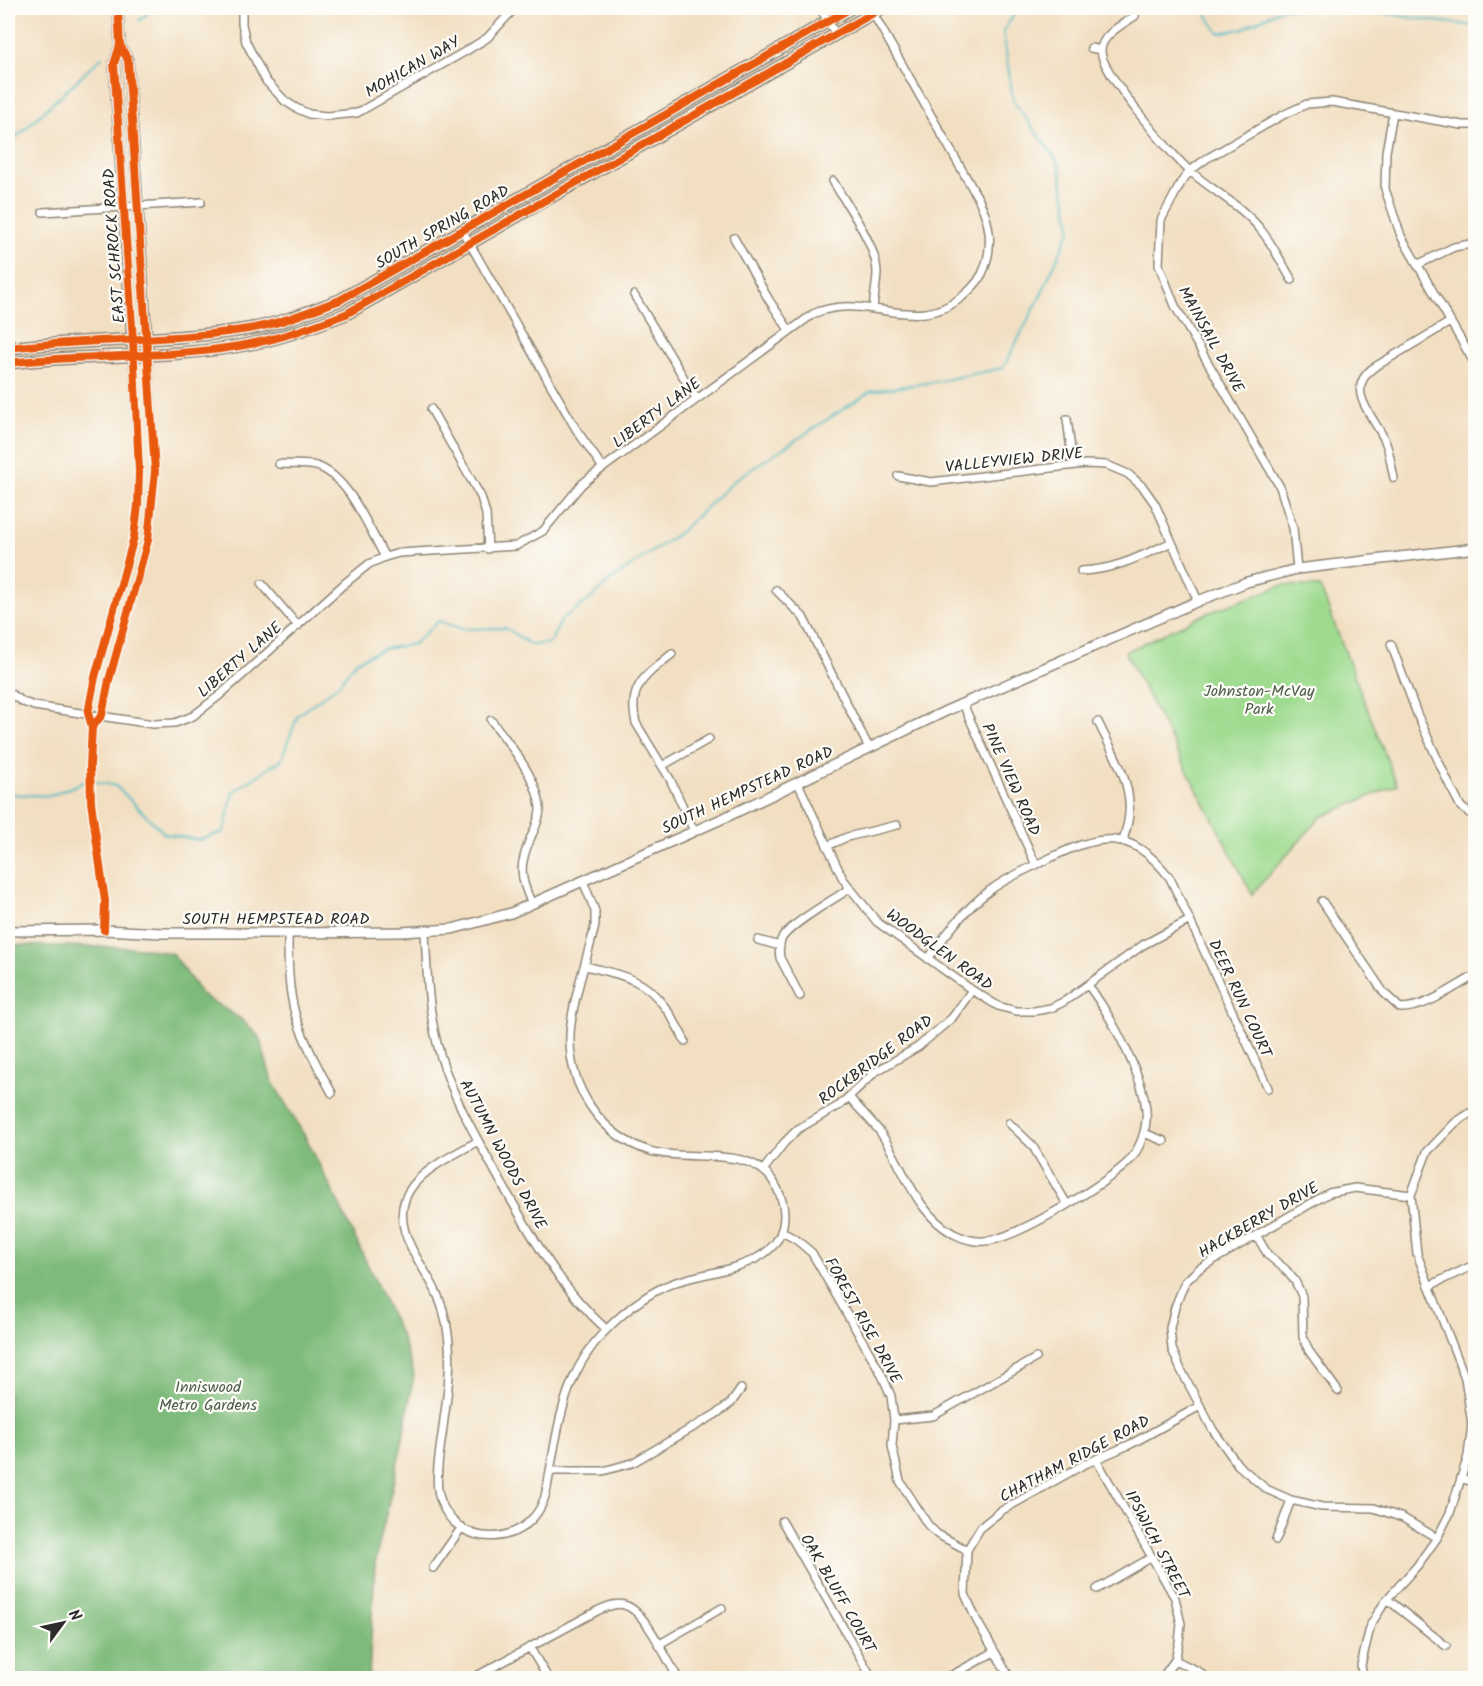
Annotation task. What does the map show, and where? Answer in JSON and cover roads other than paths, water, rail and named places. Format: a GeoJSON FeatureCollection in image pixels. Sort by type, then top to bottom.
{"type":"FeatureCollection","features":[{"type":"Feature","properties":{"kind":"main road","name":"SOUTH SPRING ROAD"},"geometry":{"type":"LineString","coordinates":[[8,348],[147,339],[251,328],[293,318],[340,300],[851,8]]}},
{"type":"Feature","properties":{"kind":"main road","name":"SOUTH SPRING ROAD"},"geometry":{"type":"LineString","coordinates":[[8,363],[148,354],[254,344],[298,332],[346,314],[730,95],[875,9]]}},
{"type":"Feature","properties":{"kind":"main road"},"geometry":{"type":"LineString","coordinates":[[722,82],[730,95]]}},
{"type":"Feature","properties":{"kind":"street","name":"EAST SCHROCK ROAD"},"geometry":{"type":"LineString","coordinates":[[104,930],[105,901],[91,802],[92,727],[88,713],[98,667],[134,537],[139,471],[133,340],[114,64],[120,45],[118,8]]}},
{"type":"Feature","properties":{"kind":"street","name":"MOHICAN WAY"},"geometry":{"type":"LineString","coordinates":[[242,8],[242,24],[246,42],[266,81],[285,101],[309,114],[327,116],[343,116],[369,107],[487,38],[515,8]]}},
{"type":"Feature","properties":{"kind":"street"},"geometry":{"type":"LineString","coordinates":[[820,8],[836,33]]}},
{"type":"Feature","properties":{"kind":"street","name":"LIBERTY LANE"},"geometry":{"type":"LineString","coordinates":[[8,692],[22,702],[34,706],[153,724],[175,723],[193,716],[361,571],[385,557],[399,553],[516,546],[536,536],[550,523],[582,483],[813,314],[826,308],[839,306],[916,315],[936,312],[955,304],[976,284],[983,271],[989,251],[988,222],[979,200],[875,9]]}},
{"type":"Feature","properties":{"kind":"street"},"geometry":{"type":"LineString","coordinates":[[1135,16],[1106,38],[1101,50],[1107,70],[1152,129],[1190,171],[1248,216],[1262,230],[1292,280]]}},
{"type":"Feature","properties":{"kind":"street","name":"EAST SCHROCK ROAD"},"geometry":{"type":"LineString","coordinates":[[102,716],[109,680],[148,540],[155,471],[128,60],[120,45]]}},
{"type":"Feature","properties":{"kind":"street"},"geometry":{"type":"LineString","coordinates":[[1091,48],[1101,50]]}},
{"type":"Feature","properties":{"kind":"street","name":"MAINSAIL DRIVE"},"geometry":{"type":"LineString","coordinates":[[1297,569],[1293,528],[1280,487],[1175,306],[1159,265],[1161,220],[1190,171],[1206,159],[1282,115],[1307,104],[1332,102],[1476,125]]}},
{"type":"Feature","properties":{"kind":"street"},"geometry":{"type":"LineString","coordinates":[[1393,112],[1386,152],[1385,189],[1401,236],[1476,366]]}},
{"type":"Feature","properties":{"kind":"street"},"geometry":{"type":"LineString","coordinates":[[833,182],[863,233],[873,255],[877,270],[873,309]]}},
{"type":"Feature","properties":{"kind":"street"},"geometry":{"type":"LineString","coordinates":[[43,212],[201,202]]}},
{"type":"Feature","properties":{"kind":"street"},"geometry":{"type":"LineString","coordinates":[[462,231],[576,429],[603,468]]}},
{"type":"Feature","properties":{"kind":"street"},"geometry":{"type":"LineString","coordinates":[[734,238],[789,330]]}},
{"type":"Feature","properties":{"kind":"street"},"geometry":{"type":"LineString","coordinates":[[1417,265],[1454,247],[1476,243]]}},
{"type":"Feature","properties":{"kind":"street"},"geometry":{"type":"LineString","coordinates":[[634,295],[696,398]]}},
{"type":"Feature","properties":{"kind":"street"},"geometry":{"type":"LineString","coordinates":[[1394,478],[1385,442],[1362,401],[1360,383],[1372,368],[1449,322]]}},
{"type":"Feature","properties":{"kind":"street"},"geometry":{"type":"LineString","coordinates":[[431,409],[481,497],[486,514],[488,549]]}},
{"type":"Feature","properties":{"kind":"street"},"geometry":{"type":"LineString","coordinates":[[1067,419],[1073,465]]}},
{"type":"Feature","properties":{"kind":"street"},"geometry":{"type":"LineString","coordinates":[[279,464],[313,466],[333,475],[347,491],[385,557]]}},
{"type":"Feature","properties":{"kind":"street","name":"VALLEYVIEW DRIVE"},"geometry":{"type":"LineString","coordinates":[[898,476],[932,482],[1073,465],[1107,465],[1128,474],[1143,487],[1155,504],[1198,601]]}},
{"type":"Feature","properties":{"kind":"street"},"geometry":{"type":"LineString","coordinates":[[1081,572],[1100,571],[1120,565],[1172,542]]}},
{"type":"Feature","properties":{"kind":"street","name":"SOUTH HEMPSTEAD ROAD"},"geometry":{"type":"LineString","coordinates":[[8,931],[288,933],[425,932],[452,929],[511,913],[532,904],[798,783],[963,704],[1246,582],[1297,569],[1476,548]]}},
{"type":"Feature","properties":{"kind":"street"},"geometry":{"type":"LineString","coordinates":[[262,584],[298,626]]}},
{"type":"Feature","properties":{"kind":"street"},"geometry":{"type":"LineString","coordinates":[[776,590],[803,617],[869,748]]}},
{"type":"Feature","properties":{"kind":"street"},"geometry":{"type":"LineString","coordinates":[[1391,644],[1421,723],[1448,782],[1461,807],[1476,818]]}},
{"type":"Feature","properties":{"kind":"street"},"geometry":{"type":"LineString","coordinates":[[672,654],[644,677],[634,697],[634,713],[636,723],[662,766],[694,831]]}},
{"type":"Feature","properties":{"kind":"street","name":"PINE VIEW ROAD"},"geometry":{"type":"LineString","coordinates":[[963,704],[1036,865]]}},
{"type":"Feature","properties":{"kind":"street"},"geometry":{"type":"LineString","coordinates":[[92,727],[102,716]]}},
{"type":"Feature","properties":{"kind":"street"},"geometry":{"type":"LineString","coordinates":[[491,720],[527,771],[540,810],[521,869],[524,888],[532,904]]}},
{"type":"Feature","properties":{"kind":"street"},"geometry":{"type":"LineString","coordinates":[[928,959],[965,912],[990,890],[1088,841],[1105,839],[1123,841],[1129,813],[1129,799],[1122,771],[1098,722]]}},
{"type":"Feature","properties":{"kind":"street"},"geometry":{"type":"LineString","coordinates":[[662,766],[709,739]]}},
{"type":"Feature","properties":{"kind":"street","name":"WOODGLEN ROAD"},"geometry":{"type":"LineString","coordinates":[[798,783],[849,889],[877,922],[998,1006],[1017,1011],[1034,1011],[1058,1005],[1143,945],[1190,920]]}},
{"type":"Feature","properties":{"kind":"street"},"geometry":{"type":"LineString","coordinates":[[827,846],[847,837],[897,825]]}},
{"type":"Feature","properties":{"kind":"street","name":"DEER RUN COURT"},"geometry":{"type":"LineString","coordinates":[[1123,841],[1140,848],[1156,860],[1170,878],[1268,1088]]}},
{"type":"Feature","properties":{"kind":"street"},"geometry":{"type":"LineString","coordinates":[[478,1142],[429,1169],[413,1183],[404,1201],[402,1225],[410,1246],[438,1295],[448,1329],[451,1357],[439,1462],[438,1494],[447,1513],[462,1527],[482,1537],[494,1537],[514,1533],[531,1522],[545,1501],[556,1430],[563,1402],[572,1380],[589,1351],[606,1329],[642,1300],[673,1283],[750,1263],[766,1252],[782,1231],[784,1214],[781,1198],[775,1183],[764,1169],[751,1162],[737,1159],[653,1152],[630,1143],[609,1128],[590,1108],[578,1085],[571,1060],[570,1042],[570,1033],[595,926],[595,911],[583,881]]}},
{"type":"Feature","properties":{"kind":"street"},"geometry":{"type":"LineString","coordinates":[[800,996],[780,958],[782,939],[791,928],[849,889]]}},
{"type":"Feature","properties":{"kind":"street"},"geometry":{"type":"LineString","coordinates":[[1322,901],[1384,993],[1400,1008],[1413,1008],[1425,1003],[1476,975]]}},
{"type":"Feature","properties":{"kind":"street","name":"AUTUMN WOODS DRIVE"},"geometry":{"type":"LineString","coordinates":[[425,932],[431,1017],[440,1055],[453,1092],[478,1142],[550,1267],[572,1295],[606,1329]]}},
{"type":"Feature","properties":{"kind":"street"},"geometry":{"type":"LineString","coordinates":[[288,933],[288,957],[296,1015],[305,1042],[332,1093]]}},
{"type":"Feature","properties":{"kind":"street"},"geometry":{"type":"LineString","coordinates":[[758,940],[780,946]]}},
{"type":"Feature","properties":{"kind":"street"},"geometry":{"type":"LineString","coordinates":[[585,966],[637,981],[653,993],[677,1025],[685,1041]]}},
{"type":"Feature","properties":{"kind":"street"},"geometry":{"type":"LineString","coordinates":[[850,1098],[880,1132],[925,1209],[942,1226],[968,1240],[986,1241],[1026,1228],[1109,1179],[1131,1159],[1144,1132],[1147,1119],[1138,1079],[1110,1017],[1088,985]]}},
{"type":"Feature","properties":{"kind":"street","name":"ROCKBRIDGE ROAD"},"geometry":{"type":"LineString","coordinates":[[764,1169],[784,1143],[798,1130],[850,1098],[875,1072],[918,1047],[952,1018],[972,990]]}},
{"type":"Feature","properties":{"kind":"street"},"geometry":{"type":"LineString","coordinates":[[1363,1678],[1361,1665],[1371,1624],[1387,1599],[1417,1566],[1437,1538],[1450,1513],[1468,1456],[1472,1424],[1465,1378],[1417,1254],[1411,1195],[1427,1152],[1455,1123],[1476,1109]]}},
{"type":"Feature","properties":{"kind":"street"},"geometry":{"type":"LineString","coordinates":[[1009,1123],[1032,1145],[1067,1204]]}},
{"type":"Feature","properties":{"kind":"street"},"geometry":{"type":"LineString","coordinates":[[1144,1132],[1164,1141]]}},
{"type":"Feature","properties":{"kind":"street","name":"HACKBERRY DRIVE"},"geometry":{"type":"LineString","coordinates":[[1411,1195],[1355,1188],[1329,1193],[1200,1268],[1185,1282],[1170,1328],[1172,1349],[1213,1430],[1238,1466],[1266,1489],[1291,1500],[1322,1507],[1374,1508],[1403,1518],[1437,1538]]}},
{"type":"Feature","properties":{"kind":"street","name":"FOREST RISE DRIVE"},"geometry":{"type":"LineString","coordinates":[[782,1231],[805,1246],[881,1373],[891,1396],[894,1420],[892,1446],[900,1481],[928,1526],[937,1534],[967,1550]]}},
{"type":"Feature","properties":{"kind":"street"},"geometry":{"type":"LineString","coordinates":[[1256,1235],[1268,1255],[1295,1281],[1302,1296],[1303,1337],[1309,1351],[1338,1391]]}},
{"type":"Feature","properties":{"kind":"street"},"geometry":{"type":"LineString","coordinates":[[1429,1286],[1476,1264]]}},
{"type":"Feature","properties":{"kind":"street"},"geometry":{"type":"LineString","coordinates":[[894,1420],[933,1416],[1035,1358]]}},
{"type":"Feature","properties":{"kind":"street"},"geometry":{"type":"LineString","coordinates":[[550,1471],[603,1471],[632,1463],[716,1414],[731,1403],[741,1389]]}},
{"type":"Feature","properties":{"kind":"street","name":"CHATHAM RIDGE ROAD"},"geometry":{"type":"LineString","coordinates":[[967,1550],[981,1527],[1001,1511],[1200,1406]]}},
{"type":"Feature","properties":{"kind":"street","name":"IPSWICH STREET"},"geometry":{"type":"LineString","coordinates":[[1096,1459],[1175,1598],[1181,1624],[1175,1660],[1162,1678]]}},
{"type":"Feature","properties":{"kind":"street"},"geometry":{"type":"LineString","coordinates":[[1462,1479],[1476,1482]]}},
{"type":"Feature","properties":{"kind":"street"},"geometry":{"type":"LineString","coordinates":[[1276,1540],[1291,1500]]}},
{"type":"Feature","properties":{"kind":"street","name":"OAK BLUFF COURT"},"geometry":{"type":"LineString","coordinates":[[782,1521],[872,1678]]}},
{"type":"Feature","properties":{"kind":"street"},"geometry":{"type":"LineString","coordinates":[[433,1568],[462,1527]]}},
{"type":"Feature","properties":{"kind":"street"},"geometry":{"type":"LineString","coordinates":[[967,1550],[965,1594],[977,1621],[1010,1678]]}},
{"type":"Feature","properties":{"kind":"street"},"geometry":{"type":"LineString","coordinates":[[1097,1589],[1152,1557]]}},
{"type":"Feature","properties":{"kind":"street"},"geometry":{"type":"LineString","coordinates":[[1387,1599],[1446,1646]]}},
{"type":"Feature","properties":{"kind":"street"},"geometry":{"type":"LineString","coordinates":[[473,1678],[599,1610],[615,1604],[625,1605],[638,1614],[678,1678]]}},
{"type":"Feature","properties":{"kind":"street"},"geometry":{"type":"LineString","coordinates":[[658,1645],[722,1608]]}},
{"type":"Feature","properties":{"kind":"street"},"geometry":{"type":"LineString","coordinates":[[530,1648],[548,1678]]}},
{"type":"Feature","properties":{"kind":"street"},"geometry":{"type":"LineString","coordinates":[[947,1678],[994,1652]]}},
{"type":"Feature","properties":{"kind":"street"},"geometry":{"type":"LineString","coordinates":[[1175,1660],[1208,1678]]}},
{"type":"Feature","properties":{"kind":"waterway"},"geometry":{"type":"LineString","coordinates":[[139,21],[153,8]]}},
{"type":"Feature","properties":{"kind":"waterway"},"geometry":{"type":"LineString","coordinates":[[8,794],[50,796],[83,782],[97,782],[116,786],[165,834],[198,840],[224,832],[233,792],[281,760],[298,715],[337,686],[356,661],[383,649],[414,644],[438,621],[463,629],[506,628],[531,645],[550,643],[562,619],[588,601],[612,579],[679,533],[736,479],[871,391],[934,382],[1003,368],[1039,299],[1071,228],[1059,164],[1013,100],[1003,32],[1018,8]]}},
{"type":"Feature","properties":{"kind":"waterway"},"geometry":{"type":"LineString","coordinates":[[1202,8],[1219,33],[1242,29],[1283,8],[1355,9],[1476,26]]}},
{"type":"Feature","properties":{"kind":"waterway"},"geometry":{"type":"LineString","coordinates":[[8,145],[102,57]]}},
{"type":"Feature","properties":{"kind":"park label","name":"Johnston-McVay Park"},"geometry":{"type":"Point","coordinates":[1259,699]}},
{"type":"Feature","properties":{"kind":"park label","name":"Inniswood Metro Gardens"},"geometry":{"type":"Point","coordinates":[208,1395]}}]}
